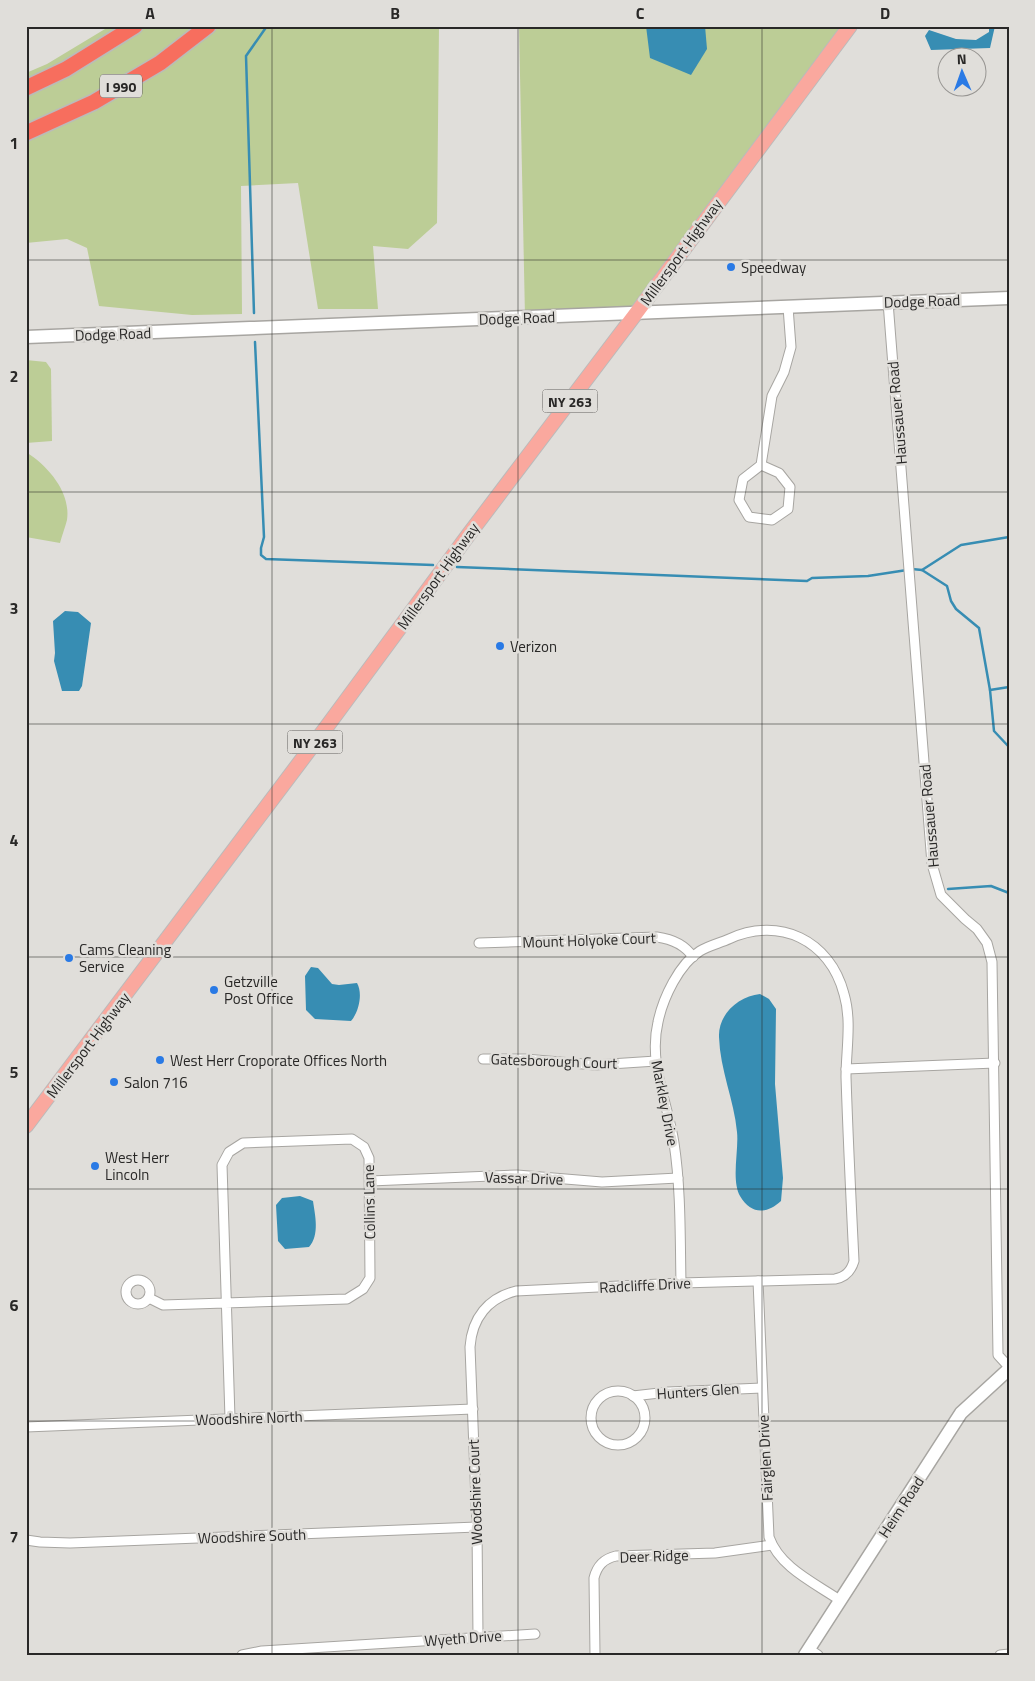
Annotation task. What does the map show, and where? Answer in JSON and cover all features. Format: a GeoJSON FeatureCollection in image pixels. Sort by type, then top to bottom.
{"type":"FeatureCollection","features":[{"type":"Feature","properties":{"kind":"highway","name":"I 990"},"geometry":{"type":"LineString","coordinates":[[26,88],[66,69],[135,26]]}},
{"type":"Feature","properties":{"kind":"highway","name":"I 990"},"geometry":{"type":"LineString","coordinates":[[26,133],[94,102],[160,64],[208,26]]}},
{"type":"Feature","properties":{"kind":"main road","name":"Millersport Highway"},"geometry":{"type":"LineString","coordinates":[[26,1126],[850,26]]}},
{"type":"Feature","properties":{"kind":"street","name":"Dodge Road"},"geometry":{"type":"LineString","coordinates":[[26,338],[1009,298]]}},
{"type":"Feature","properties":{"kind":"street","name":"Haussauer Road"},"geometry":{"type":"LineString","coordinates":[[888,302],[932,864],[942,895],[965,919],[978,929],[987,943],[992,962],[998,1355],[1009,1368]]}},
{"type":"Feature","properties":{"kind":"street"},"geometry":{"type":"LineString","coordinates":[[761,465],[778,473],[790,487],[788,509],[772,520],[749,517],[739,500],[743,480],[761,465],[772,396],[784,372],[791,347],[788,307]]}},
{"type":"Feature","properties":{"kind":"street","name":"Markley Drive"},"geometry":{"type":"LineString","coordinates":[[681,1283],[678,1178],[674,1143],[656,1061],[656,1036],[662,1006],[675,980],[700,951],[742,932],[780,930],[801,938],[811,944],[829,963],[836,974],[844,994],[848,1022],[846,1069]]}},
{"type":"Feature","properties":{"kind":"street","name":"Mount Holyoke Court"},"geometry":{"type":"LineString","coordinates":[[479,943],[657,937],[672,940],[688,950],[692,958]]}},
{"type":"Feature","properties":{"kind":"street","name":"Gatesborough Court"},"geometry":{"type":"LineString","coordinates":[[483,1059],[525,1059],[595,1065],[656,1061]]}},
{"type":"Feature","properties":{"kind":"street"},"geometry":{"type":"LineString","coordinates":[[846,1069],[995,1063]]}},
{"type":"Feature","properties":{"kind":"street","name":"Radcliffe Drive"},"geometry":{"type":"LineString","coordinates":[[470,1347],[473,1328],[481,1312],[489,1304],[516,1291],[681,1283],[835,1279],[853,1271],[846,1069]]}},
{"type":"Feature","properties":{"kind":"street","name":"Collins Lane"},"geometry":{"type":"LineString","coordinates":[[226,1303],[347,1299],[363,1289],[370,1278],[369,1158],[364,1147],[352,1139],[243,1143],[228,1152],[222,1165],[226,1303],[230,1418]]}},
{"type":"Feature","properties":{"kind":"street","name":"Vassar Drive"},"geometry":{"type":"LineString","coordinates":[[370,1181],[517,1175],[602,1182],[678,1178]]}},
{"type":"Feature","properties":{"kind":"street","name":"Fairglen Drive"},"geometry":{"type":"LineString","coordinates":[[758,1281],[768,1527],[772,1545],[776,1553],[787,1564],[841,1601]]}},
{"type":"Feature","properties":{"kind":"street"},"geometry":{"type":"LineString","coordinates":[[149,1298],[163,1305],[226,1303]]}},
{"type":"Feature","properties":{"kind":"street","name":"Woodshire Court"},"geometry":{"type":"LineString","coordinates":[[470,1347],[477,1528],[478,1637]]}},
{"type":"Feature","properties":{"kind":"street","name":"Heim Road"},"geometry":{"type":"LineString","coordinates":[[811,1653],[841,1601],[961,1413],[1009,1368]]}},
{"type":"Feature","properties":{"kind":"street","name":"Hunters Glen"},"geometry":{"type":"LineString","coordinates":[[633,1396],[643,1410],[643,1427],[639,1434],[633,1440],[616,1445],[601,1439],[591,1424],[591,1414],[599,1398],[616,1391],[625,1392],[633,1396],[668,1392],[762,1388]]}},
{"type":"Feature","properties":{"kind":"street","name":"Woodshire North"},"geometry":{"type":"LineString","coordinates":[[26,1427],[473,1409]]}},
{"type":"Feature","properties":{"kind":"street","name":"Woodshire South"},"geometry":{"type":"LineString","coordinates":[[26,1540],[70,1542],[477,1528]]}},
{"type":"Feature","properties":{"kind":"street","name":"Deer Ridge"},"geometry":{"type":"LineString","coordinates":[[595,1655],[594,1578],[595,1572],[603,1561],[616,1556],[715,1553],[772,1545]]}},
{"type":"Feature","properties":{"kind":"street","name":"Wyeth Drive"},"geometry":{"type":"LineString","coordinates":[[242,1655],[262,1651],[535,1634]]}},
{"type":"Feature","properties":{"kind":"street"},"geometry":{"type":"LineString","coordinates":[[1000,1655],[1009,1654]]}},
{"type":"Feature","properties":{"kind":"green space"},"geometry":{"type":"Polygon","coordinates":[[[110,26],[439,26],[437,223],[408,249],[373,246],[378,309],[318,309],[298,183],[241,186],[242,314],[192,315],[99,306],[87,248],[67,239],[26,243],[26,73],[47,64],[110,26]]]}},
{"type":"Feature","properties":{"kind":"green space"},"geometry":{"type":"Polygon","coordinates":[[[519,26],[850,26],[637,312],[525,317],[519,26]]]}},
{"type":"Feature","properties":{"kind":"green space"},"geometry":{"type":"Polygon","coordinates":[[[26,360],[46,362],[51,369],[52,441],[26,443],[26,360]]]}},
{"type":"Feature","properties":{"kind":"green space"},"geometry":{"type":"Polygon","coordinates":[[[26,452],[50,472],[62,490],[67,510],[67,520],[60,543],[26,537],[26,452]]]}},
{"type":"Feature","properties":{"kind":"water"},"geometry":{"type":"Polygon","coordinates":[[[646,26],[705,26],[707,49],[691,75],[650,58],[646,26]]]}},
{"type":"Feature","properties":{"kind":"water"},"geometry":{"type":"Polygon","coordinates":[[[989,26],[995,26],[990,48],[938,48],[938,50],[931,50],[925,36],[929,30],[956,39],[976,40],[989,32],[989,26]]]}},
{"type":"Feature","properties":{"kind":"water"},"geometry":{"type":"Polygon","coordinates":[[[65,611],[78,612],[91,623],[82,686],[79,691],[62,691],[54,661],[53,621],[65,611]]]}},
{"type":"Feature","properties":{"kind":"water"},"geometry":{"type":"Polygon","coordinates":[[[311,967],[318,968],[332,984],[357,983],[360,992],[359,1002],[356,1013],[351,1021],[315,1019],[306,1010],[305,976],[311,967]]]}},
{"type":"Feature","properties":{"kind":"water"},"geometry":{"type":"Polygon","coordinates":[[[760,994],[769,999],[776,1009],[775,1084],[783,1178],[781,1201],[765,1210],[749,1207],[737,1189],[737,1132],[722,1061],[719,1037],[722,1021],[731,1008],[745,998],[760,994]]]}},
{"type":"Feature","properties":{"kind":"water"},"geometry":{"type":"Polygon","coordinates":[[[300,1196],[313,1201],[316,1219],[315,1237],[309,1247],[285,1249],[278,1241],[276,1205],[282,1198],[300,1196]]]}},
{"type":"Feature","properties":{"kind":"waterway"},"geometry":{"type":"LineString","coordinates":[[254,313],[246,56],[267,26]]}},
{"type":"Feature","properties":{"kind":"waterway"},"geometry":{"type":"LineString","coordinates":[[255,342],[264,537],[261,555],[266,559],[433,565]]}},
{"type":"Feature","properties":{"kind":"waterway"},"geometry":{"type":"LineString","coordinates":[[922,570],[961,545],[1009,537]]}},
{"type":"Feature","properties":{"kind":"waterway"},"geometry":{"type":"LineString","coordinates":[[457,567],[807,581],[812,578],[868,576],[907,570]]}},
{"type":"Feature","properties":{"kind":"waterway"},"geometry":{"type":"LineString","coordinates":[[912,569],[922,570],[947,586],[951,601],[956,609],[979,628],[990,690],[994,731],[1009,747]]}},
{"type":"Feature","properties":{"kind":"waterway"},"geometry":{"type":"LineString","coordinates":[[990,690],[1009,687]]}},
{"type":"Feature","properties":{"kind":"waterway"},"geometry":{"type":"LineString","coordinates":[[948,889],[991,886],[1009,893]]}},
{"type":"Feature","properties":{"kind":"place","name":"Speedway"},"geometry":{"type":"Point","coordinates":[731,267]}},
{"type":"Feature","properties":{"kind":"place","name":"Verizon"},"geometry":{"type":"Point","coordinates":[500,646]}},
{"type":"Feature","properties":{"kind":"place","name":"Cams Cleaning Service"},"geometry":{"type":"Point","coordinates":[69,958]}},
{"type":"Feature","properties":{"kind":"place","name":"Getzville Post Office"},"geometry":{"type":"Point","coordinates":[214,990]}},
{"type":"Feature","properties":{"kind":"place","name":"West Herr Croporate Offices North"},"geometry":{"type":"Point","coordinates":[160,1060]}},
{"type":"Feature","properties":{"kind":"place","name":"Salon 716"},"geometry":{"type":"Point","coordinates":[114,1082]}},
{"type":"Feature","properties":{"kind":"place","name":"West Herr Lincoln"},"geometry":{"type":"Point","coordinates":[95,1166]}}]}
